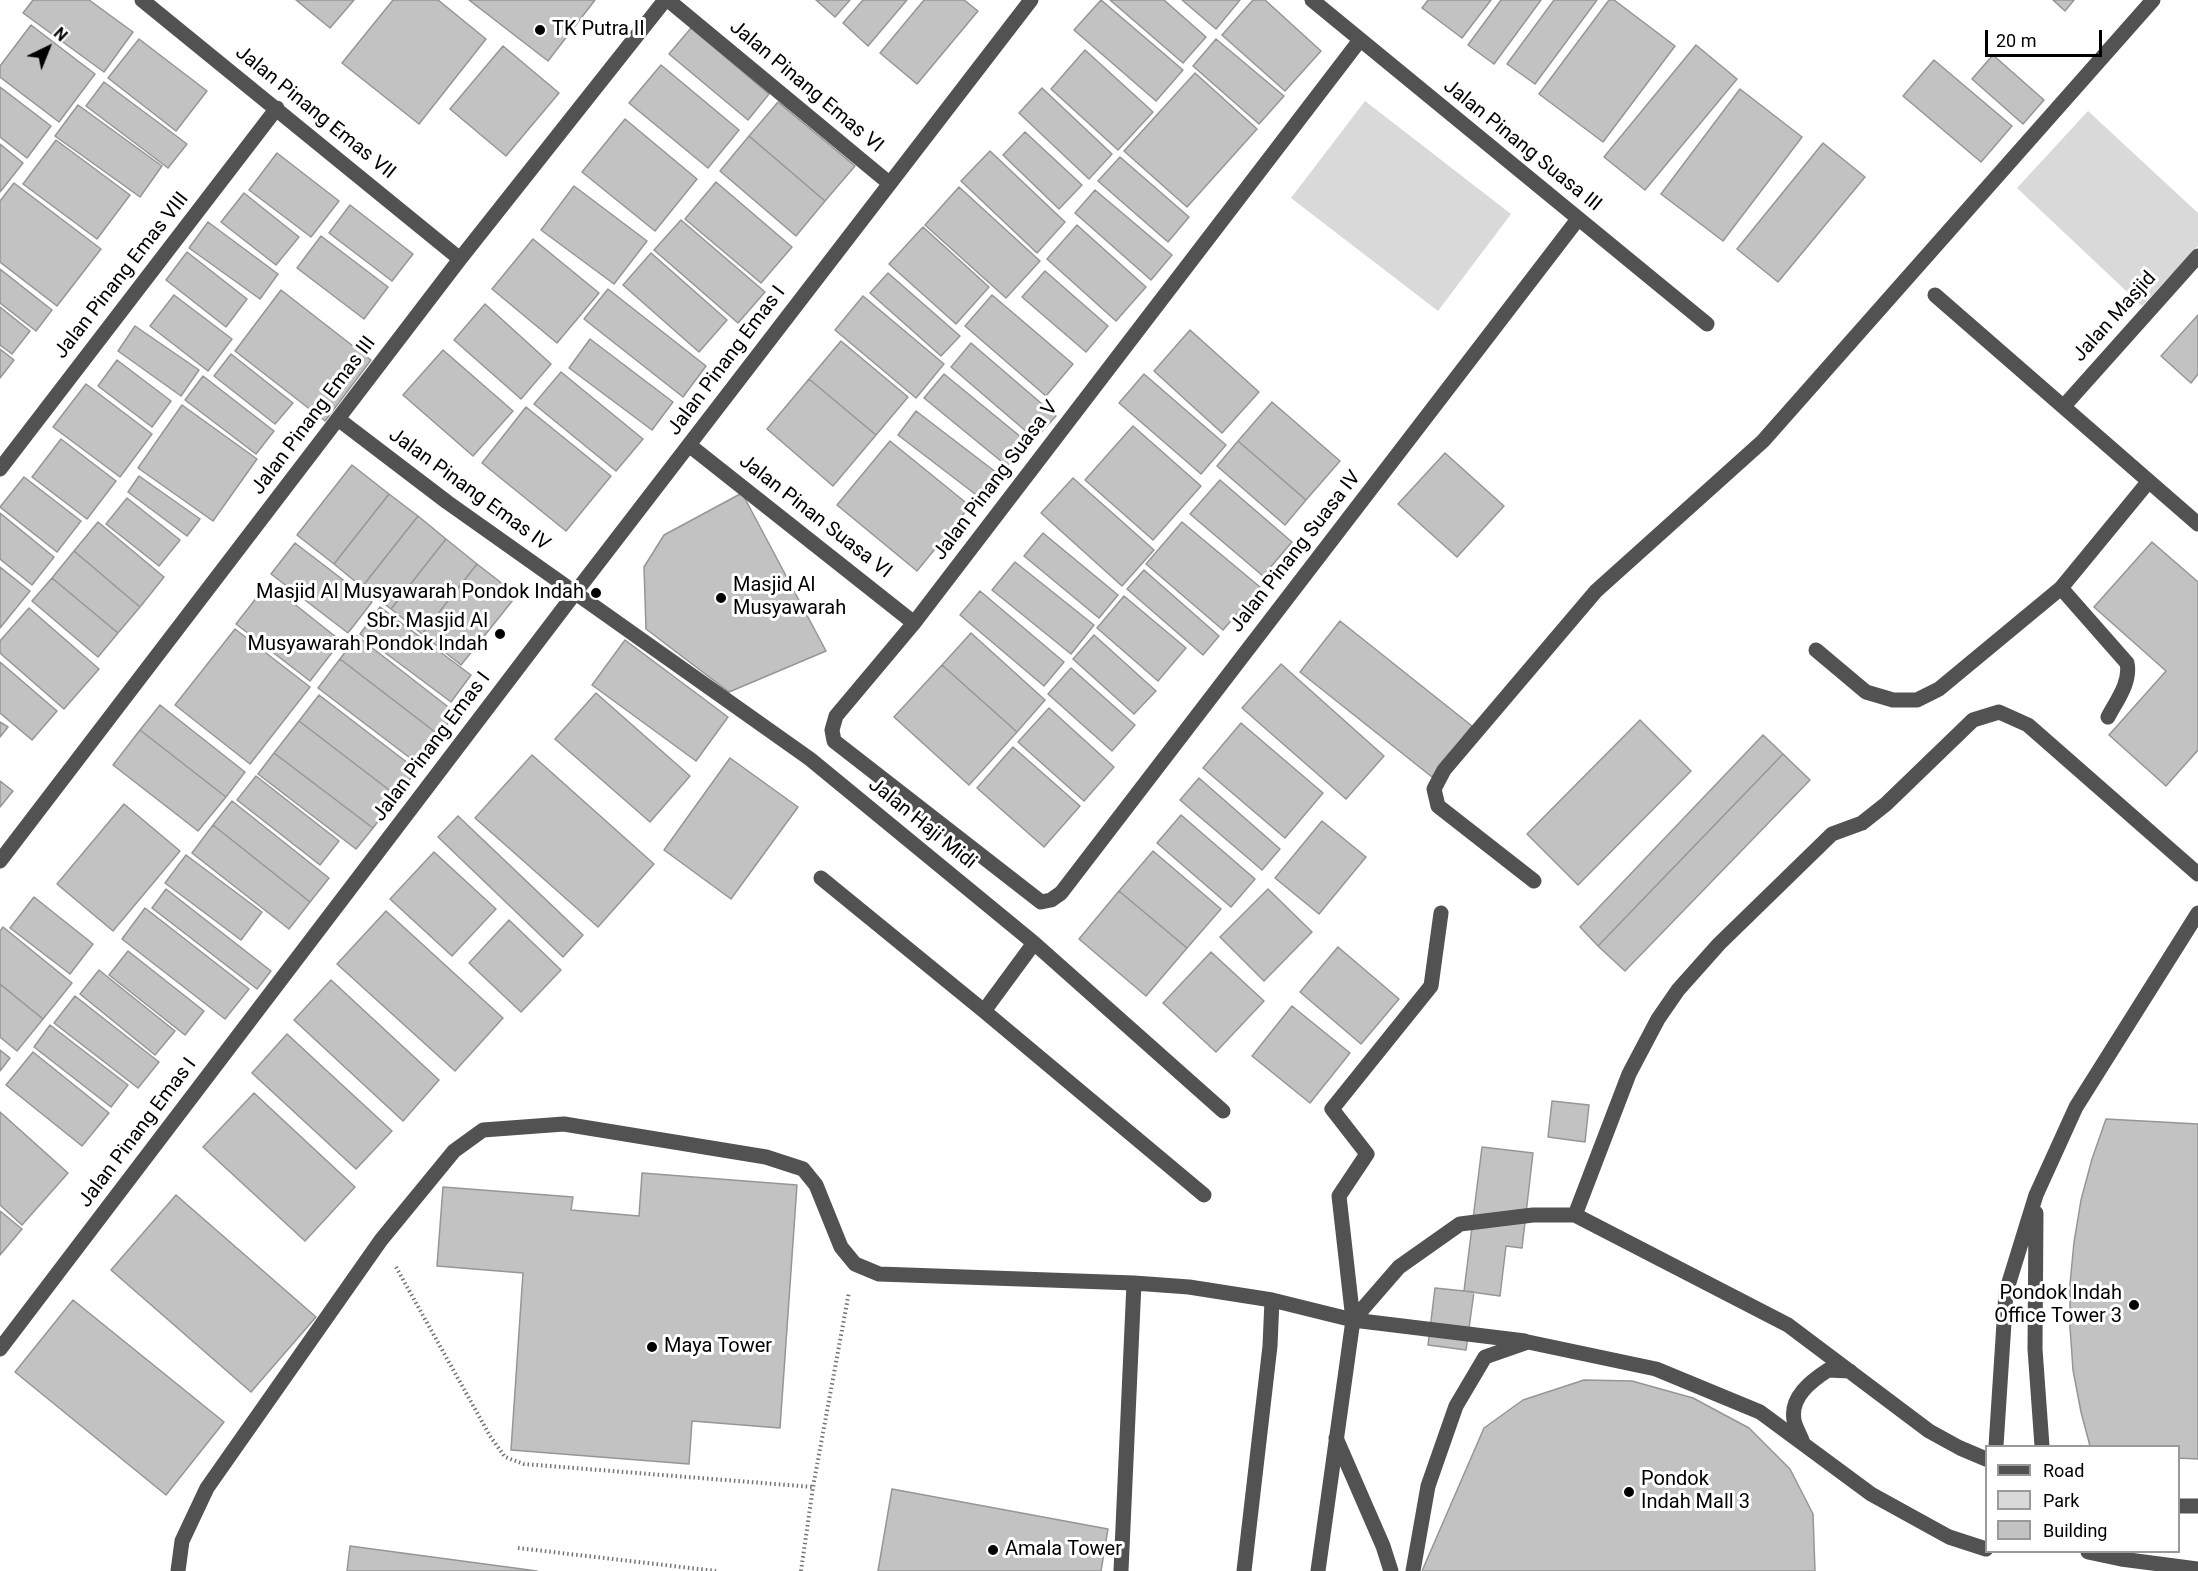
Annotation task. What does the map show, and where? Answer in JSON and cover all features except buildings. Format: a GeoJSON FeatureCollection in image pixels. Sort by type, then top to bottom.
{"type":"FeatureCollection","features":[{"type":"Feature","properties":{"kind":"street","name":"Jalan Pinang Emas VII"},"geometry":{"type":"LineString","coordinates":[[142,0],[277,108],[460,260]]}},
{"type":"Feature","properties":{"kind":"street","name":"Jalan Pinang Emas VI"},"geometry":{"type":"LineString","coordinates":[[667,0],[890,183]]}},
{"type":"Feature","properties":{"kind":"street","name":"Jalan Pinang Emas III"},"geometry":{"type":"LineString","coordinates":[[0,861],[460,260],[667,0]]}},
{"type":"Feature","properties":{"kind":"street","name":"Jalan Pinang Emas I"},"geometry":{"type":"LineString","coordinates":[[0,1349],[575,593],[1031,0]]}},
{"type":"Feature","properties":{"kind":"street","name":"Jalan Pinang Suasa III"},"geometry":{"type":"LineString","coordinates":[[1312,0],[1707,324]]}},
{"type":"Feature","properties":{"kind":"street"},"geometry":{"type":"LineString","coordinates":[[1534,881],[1438,806],[1434,789],[1444,770],[1596,591],[1763,441],[2153,0]]}},
{"type":"Feature","properties":{"kind":"street","name":"Jalan Pinang Suasa V"},"geometry":{"type":"LineString","coordinates":[[1041,902],[834,741],[832,730],[836,716],[914,622],[1360,40]]}},
{"type":"Feature","properties":{"kind":"street","name":"Jalan Pinang Emas VIII"},"geometry":{"type":"LineString","coordinates":[[0,469],[277,108]]}},
{"type":"Feature","properties":{"kind":"street","name":"Jalan Pinang Suasa IV"},"geometry":{"type":"LineString","coordinates":[[1041,902],[1051,900],[1061,892],[1578,219]]}},
{"type":"Feature","properties":{"kind":"street","name":"Jalan Masjid"},"geometry":{"type":"LineString","coordinates":[[2064,406],[2198,256]]}},
{"type":"Feature","properties":{"kind":"street"},"geometry":{"type":"LineString","coordinates":[[1935,295],[2198,524]]}},
{"type":"Feature","properties":{"kind":"street","name":"Jalan Pinang Emas IV"},"geometry":{"type":"LineString","coordinates":[[339,419],[447,502],[575,593]]}},
{"type":"Feature","properties":{"kind":"street","name":"Jalan Pinan Suasa VI"},"geometry":{"type":"LineString","coordinates":[[689,445],[914,622]]}},
{"type":"Feature","properties":{"kind":"street"},"geometry":{"type":"LineString","coordinates":[[1816,650],[1866,692],[1893,700],[1917,700],[1939,688],[2061,588],[2149,481]]}},
{"type":"Feature","properties":{"kind":"street"},"geometry":{"type":"LineString","coordinates":[[2061,588],[2127,663],[2129,671],[2126,683],[2108,717]]}},
{"type":"Feature","properties":{"kind":"street","name":"Jalan Haji Midi"},"geometry":{"type":"LineString","coordinates":[[575,593],[810,759],[1034,943],[1223,1111]]}},
{"type":"Feature","properties":{"kind":"street"},"geometry":{"type":"LineString","coordinates":[[1575,1215],[1629,1074],[1658,1019],[1678,990],[1719,944],[1832,834],[1862,823],[1886,804],[1973,720],[1999,712],[2028,724],[2198,874]]}},
{"type":"Feature","properties":{"kind":"street"},"geometry":{"type":"LineString","coordinates":[[821,878],[1204,1195]]}},
{"type":"Feature","properties":{"kind":"street"},"geometry":{"type":"LineString","coordinates":[[1318,1571],[1353,1320],[1339,1196],[1367,1154],[1332,1109],[1431,986],[1440,913]]}},
{"type":"Feature","properties":{"kind":"street"},"geometry":{"type":"LineString","coordinates":[[1996,1445],[2006,1292],[2036,1195],[2076,1107],[2198,913]]}},
{"type":"Feature","properties":{"kind":"street"},"geometry":{"type":"LineString","coordinates":[[984,1011],[1034,943]]}},
{"type":"Feature","properties":{"kind":"street"},"geometry":{"type":"LineString","coordinates":[[178,1571],[182,1541],[207,1488],[381,1240],[454,1151],[483,1130],[564,1124],[766,1157],[802,1169],[816,1185],[841,1247],[855,1264],[879,1274],[1189,1287],[1272,1300],[1353,1320],[1528,1342],[1656,1369],[1760,1412],[1871,1494],[1949,1537],[1985,1549]]}},
{"type":"Feature","properties":{"kind":"street"},"geometry":{"type":"LineString","coordinates":[[2036,1195],[2035,1349],[2042,1445]]}},
{"type":"Feature","properties":{"kind":"street"},"geometry":{"type":"LineString","coordinates":[[1353,1320],[1399,1267],[1460,1224],[1533,1215],[1575,1215],[1788,1325],[1929,1431],[1985,1459]]}},
{"type":"Feature","properties":{"kind":"street"},"geometry":{"type":"LineString","coordinates":[[1120,1571],[1134,1283]]}},
{"type":"Feature","properties":{"kind":"street"},"geometry":{"type":"LineString","coordinates":[[1244,1571],[1270,1346],[1272,1300]]}},
{"type":"Feature","properties":{"kind":"street"},"geometry":{"type":"LineString","coordinates":[[1413,1571],[1428,1486],[1456,1406],[1485,1357],[1528,1342]]}},
{"type":"Feature","properties":{"kind":"street"},"geometry":{"type":"LineString","coordinates":[[1804,1443],[1794,1420],[1797,1402],[1803,1389],[1828,1370],[1850,1371]]}},
{"type":"Feature","properties":{"kind":"street"},"geometry":{"type":"LineString","coordinates":[[1336,1438],[1383,1546],[1391,1571]]}},
{"type":"Feature","properties":{"kind":"street"},"geometry":{"type":"LineString","coordinates":[[2180,1506],[2198,1506]]}},
{"type":"Feature","properties":{"kind":"street"},"geometry":{"type":"LineString","coordinates":[[2096,1553],[2121,1559],[2198,1569]]}},
{"type":"Feature","properties":{"kind":"path"},"geometry":{"type":"LineString","coordinates":[[381,1240],[490,1436],[505,1457],[524,1464],[813,1486]]}},
{"type":"Feature","properties":{"kind":"path"},"geometry":{"type":"LineString","coordinates":[[801,1571],[813,1486],[855,1264]]}},
{"type":"Feature","properties":{"kind":"path"},"geometry":{"type":"LineString","coordinates":[[518,1548],[716,1571]]}},
{"type":"Feature","properties":{"kind":"green space"},"geometry":{"type":"Polygon","coordinates":[[[1365,101],[1511,214],[1438,311],[1291,198],[1365,101]]]}},
{"type":"Feature","properties":{"kind":"green space"},"geometry":{"type":"Polygon","coordinates":[[[2088,111],[2198,213],[2198,246],[2142,306],[2017,188],[2088,111]]]}},
{"type":"Feature","properties":{"kind":"place","name":"TK Putra II"},"geometry":{"type":"Point","coordinates":[540,30]}},
{"type":"Feature","properties":{"kind":"place","name":"Masjid Al Musyawarah Pondok Indah"},"geometry":{"type":"Point","coordinates":[596,593]}},
{"type":"Feature","properties":{"kind":"place","name":"Masjid Al Musyawarah"},"geometry":{"type":"Point","coordinates":[721,598]}},
{"type":"Feature","properties":{"kind":"place","name":"Sbr. Masjid Al Musyawarah Pondok Indah"},"geometry":{"type":"Point","coordinates":[500,634]}},
{"type":"Feature","properties":{"kind":"place","name":"Pondok Indah Office Tower 3"},"geometry":{"type":"Point","coordinates":[2134,1305]}},
{"type":"Feature","properties":{"kind":"place","name":"Maya Tower"},"geometry":{"type":"Point","coordinates":[652,1347]}},
{"type":"Feature","properties":{"kind":"place","name":"Pondok Indah Mall 3"},"geometry":{"type":"Point","coordinates":[1629,1492]}},
{"type":"Feature","properties":{"kind":"place","name":"Amala Tower"},"geometry":{"type":"Point","coordinates":[993,1550]}}]}
